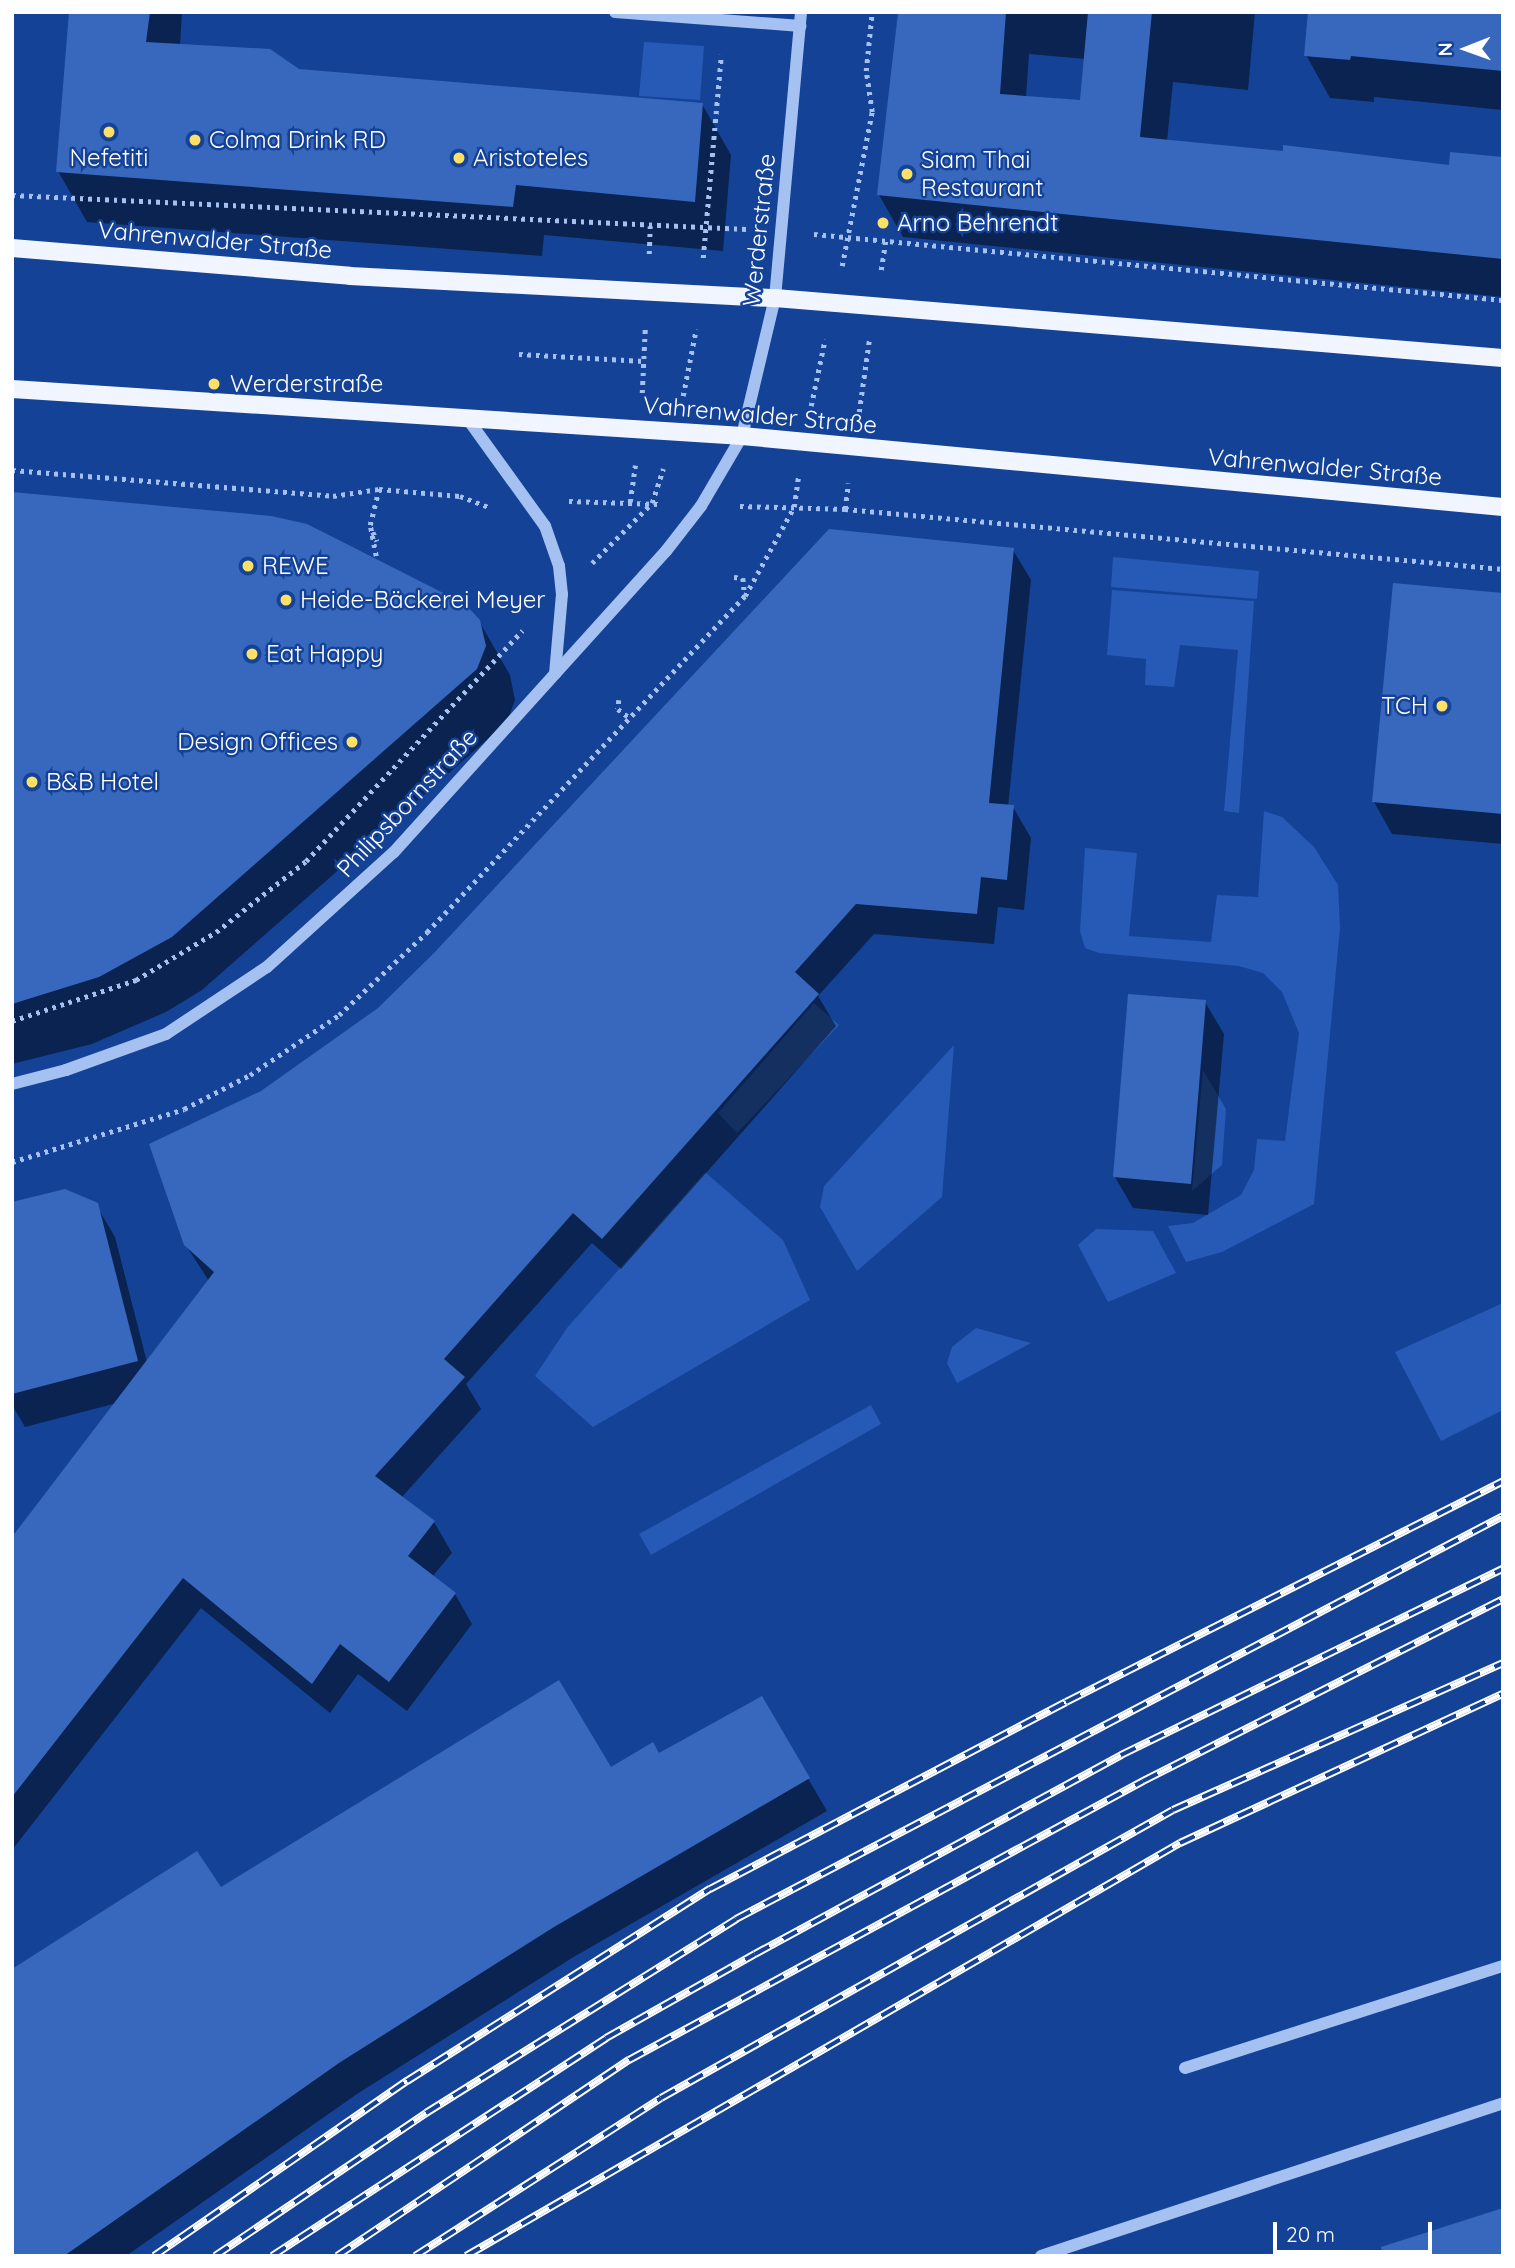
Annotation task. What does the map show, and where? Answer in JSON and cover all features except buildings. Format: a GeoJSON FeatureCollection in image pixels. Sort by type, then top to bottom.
{"type":"FeatureCollection","features":[{"type":"Feature","properties":{"kind":"main road","name":"Vahrenwalder Straße"},"geometry":{"type":"LineString","coordinates":[[12,248],[350,276],[775,298],[1503,358]]}},
{"type":"Feature","properties":{"kind":"main road","name":"Vahrenwalder Straße"},"geometry":{"type":"LineString","coordinates":[[12,389],[742,436],[1503,507]]}},
{"type":"Feature","properties":{"kind":"street"},"geometry":{"type":"LineString","coordinates":[[615,12],[800,26]]}},
{"type":"Feature","properties":{"kind":"street","name":"Werderstraße"},"geometry":{"type":"LineString","coordinates":[[742,436],[775,298],[801,12]]}},
{"type":"Feature","properties":{"kind":"street"},"geometry":{"type":"LineString","coordinates":[[467,418],[533,504],[559,566],[562,594],[555,674]]}},
{"type":"Feature","properties":{"kind":"street","name":"Philipsbornstraße"},"geometry":{"type":"LineString","coordinates":[[12,1084],[66,1070],[166,1034],[267,967],[394,852],[666,551],[701,506],[742,436]]}},
{"type":"Feature","properties":{"kind":"street"},"geometry":{"type":"LineString","coordinates":[[1185,2068],[1503,1966]]}},
{"type":"Feature","properties":{"kind":"street"},"geometry":{"type":"LineString","coordinates":[[1041,2256],[1503,2103]]}},
{"type":"Feature","properties":{"kind":"path"},"geometry":{"type":"LineString","coordinates":[[12,1162],[184,1109],[250,1075],[339,1015],[427,932],[745,596],[794,507],[803,442],[849,237],[872,112],[866,71],[872,12]]}},
{"type":"Feature","properties":{"kind":"path"},"geometry":{"type":"LineString","coordinates":[[704,228],[717,65],[734,21]]}},
{"type":"Feature","properties":{"kind":"path","name":"Vahrenwalder Straße"},"geometry":{"type":"LineString","coordinates":[[12,195],[781,231],[1503,300]]}},
{"type":"Feature","properties":{"kind":"path"},"geometry":{"type":"LineString","coordinates":[[630,502],[644,362],[650,226]]}},
{"type":"Feature","properties":{"kind":"path"},"geometry":{"type":"LineString","coordinates":[[845,509],[886,240]]}},
{"type":"Feature","properties":{"kind":"path"},"geometry":{"type":"LineString","coordinates":[[519,354],[644,362]]}},
{"type":"Feature","properties":{"kind":"path"},"geometry":{"type":"LineString","coordinates":[[12,470],[333,496],[379,489],[460,496],[502,512],[533,504],[630,502],[845,509],[1503,569]]}},
{"type":"Feature","properties":{"kind":"path"},"geometry":{"type":"LineString","coordinates":[[376,556],[370,525],[379,489]]}},
{"type":"Feature","properties":{"kind":"path"},"geometry":{"type":"LineString","coordinates":[[370,525],[377,541]]}},
{"type":"Feature","properties":{"kind":"path"},"geometry":{"type":"LineString","coordinates":[[734,577],[743,578],[745,596]]}},
{"type":"Feature","properties":{"kind":"path"},"geometry":{"type":"LineString","coordinates":[[12,1021],[136,981],[216,932],[306,861],[521,635],[523,623]]}},
{"type":"Feature","properties":{"kind":"path"},"geometry":{"type":"LineString","coordinates":[[619,700],[618,709],[630,718]]}},
{"type":"Feature","properties":{"kind":"shaded area"},"geometry":{"type":"Polygon","coordinates":[[[644,42],[704,46],[700,100],[639,96],[644,42]]]}},
{"type":"Feature","properties":{"kind":"shaded area"},"geometry":{"type":"Polygon","coordinates":[[[1113,557],[1259,571],[1257,599],[1111,587],[1113,557]]]}},
{"type":"Feature","properties":{"kind":"shaded area"},"geometry":{"type":"Polygon","coordinates":[[[1112,590],[1254,601],[1239,813],[1224,811],[1238,650],[1180,645],[1174,687],[1145,685],[1146,659],[1107,655],[1112,590]]]}},
{"type":"Feature","properties":{"kind":"shaded area"},"geometry":{"type":"Polygon","coordinates":[[[1264,811],[1282,817],[1314,847],[1338,885],[1340,928],[1314,1204],[1222,1252],[1186,1262],[1168,1226],[1193,1223],[1241,1195],[1254,1170],[1257,1139],[1285,1141],[1299,1033],[1282,992],[1263,973],[1239,966],[1099,953],[1085,948],[1080,931],[1085,848],[1137,853],[1129,936],[1211,942],[1217,895],[1258,897],[1264,811]]]}},
{"type":"Feature","properties":{"kind":"shaded area"},"geometry":{"type":"Polygon","coordinates":[[[814,1003],[839,1025],[737,1133],[718,1113],[814,1003]]]}},
{"type":"Feature","properties":{"kind":"shaded area"},"geometry":{"type":"Polygon","coordinates":[[[954,1045],[942,1197],[857,1271],[820,1207],[824,1186],[954,1045]]]}},
{"type":"Feature","properties":{"kind":"shaded area"},"geometry":{"type":"Polygon","coordinates":[[[1203,1070],[1226,1109],[1222,1165],[1192,1191],[1203,1070]]]}},
{"type":"Feature","properties":{"kind":"shaded area"},"geometry":{"type":"Polygon","coordinates":[[[705,1172],[783,1240],[810,1300],[593,1427],[535,1376],[567,1328],[705,1172]]]}},
{"type":"Feature","properties":{"kind":"shaded area"},"geometry":{"type":"Polygon","coordinates":[[[1096,1229],[1153,1231],[1176,1273],[1108,1302],[1078,1245],[1096,1229]]]}},
{"type":"Feature","properties":{"kind":"shaded area"},"geometry":{"type":"Polygon","coordinates":[[[1503,1303],[1503,1410],[1441,1441],[1395,1352],[1503,1303]]]}},
{"type":"Feature","properties":{"kind":"shaded area"},"geometry":{"type":"Polygon","coordinates":[[[976,1328],[1031,1343],[957,1383],[947,1363],[952,1347],[976,1328]]]}},
{"type":"Feature","properties":{"kind":"shaded area"},"geometry":{"type":"Polygon","coordinates":[[[871,1405],[881,1424],[651,1555],[639,1534],[871,1405]]]}},
{"type":"Feature","properties":{"kind":"railway"},"geometry":{"type":"LineString","coordinates":[[154,2256],[407,2081],[710,1889],[1066,1702],[1503,1481]]}},
{"type":"Feature","properties":{"kind":"railway"},"geometry":{"type":"LineString","coordinates":[[215,2256],[426,2113],[736,1919],[1503,1516]]}},
{"type":"Feature","properties":{"kind":"railway"},"geometry":{"type":"LineString","coordinates":[[272,2256],[606,2038],[755,1954],[1121,1755],[1503,1569]]}},
{"type":"Feature","properties":{"kind":"railway"},"geometry":{"type":"LineString","coordinates":[[337,2256],[629,2060],[1143,1781],[1503,1599]]}},
{"type":"Feature","properties":{"kind":"railway"},"geometry":{"type":"LineString","coordinates":[[415,2256],[661,2098],[1173,1810],[1503,1663]]}},
{"type":"Feature","properties":{"kind":"railway"},"geometry":{"type":"LineString","coordinates":[[466,2256],[1180,1843],[1503,1694]]}},
{"type":"Feature","properties":{"kind":"place","name":"Nefetiti"},"geometry":{"type":"Point","coordinates":[109,132]}},
{"type":"Feature","properties":{"kind":"place","name":"Colma Drink RD"},"geometry":{"type":"Point","coordinates":[195,140]}},
{"type":"Feature","properties":{"kind":"place","name":"Aristoteles"},"geometry":{"type":"Point","coordinates":[459,158]}},
{"type":"Feature","properties":{"kind":"place","name":"Siam Thai Restaurant"},"geometry":{"type":"Point","coordinates":[907,174]}},
{"type":"Feature","properties":{"kind":"place","name":"Arno Behrendt"},"geometry":{"type":"Point","coordinates":[883,223]}},
{"type":"Feature","properties":{"kind":"place","name":"Werderstraße"},"geometry":{"type":"Point","coordinates":[214,384]}},
{"type":"Feature","properties":{"kind":"place","name":"REWE"},"geometry":{"type":"Point","coordinates":[248,566]}},
{"type":"Feature","properties":{"kind":"place","name":"Heide-Bäckerei Meyer"},"geometry":{"type":"Point","coordinates":[286,600]}},
{"type":"Feature","properties":{"kind":"place","name":"Eat Happy"},"geometry":{"type":"Point","coordinates":[252,654]}},
{"type":"Feature","properties":{"kind":"place","name":"TCH"},"geometry":{"type":"Point","coordinates":[1442,706]}},
{"type":"Feature","properties":{"kind":"place","name":"Design Offices"},"geometry":{"type":"Point","coordinates":[352,742]}},
{"type":"Feature","properties":{"kind":"place","name":"B&B Hotel"},"geometry":{"type":"Point","coordinates":[32,782]}}]}
